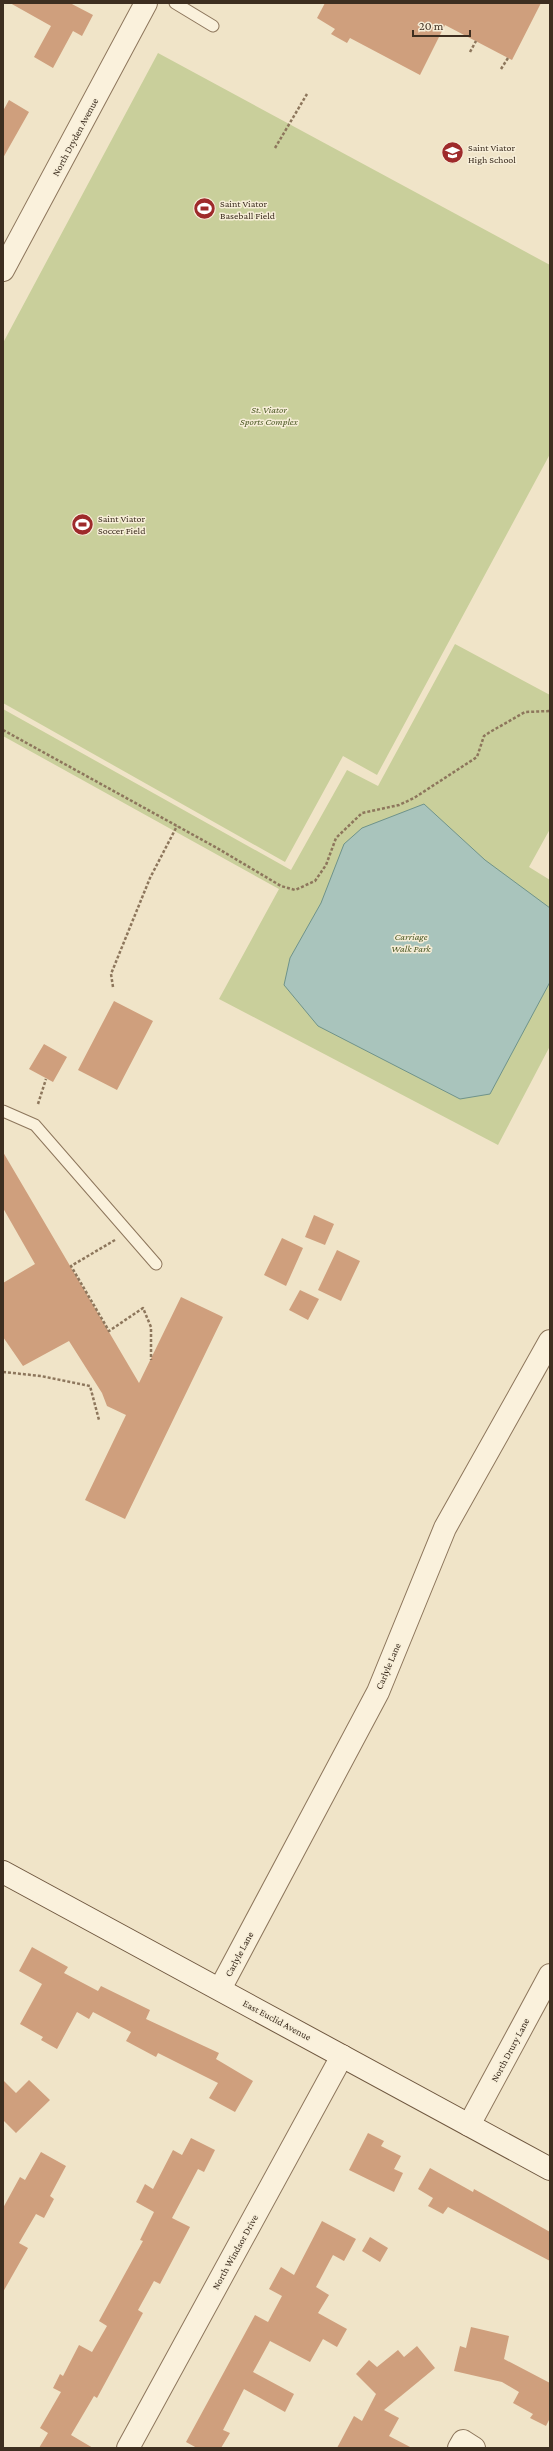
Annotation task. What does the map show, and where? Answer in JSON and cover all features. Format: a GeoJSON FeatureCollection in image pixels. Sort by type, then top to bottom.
{"type":"FeatureCollection","features":[{"type":"Feature","properties":{"kind":"street","name":"North Dryden Avenue"},"geometry":{"type":"LineString","coordinates":[[3,270],[146,3]]}},
{"type":"Feature","properties":{"kind":"street","name":"Carlyle Lane"},"geometry":{"type":"LineString","coordinates":[[220,1990],[378,1692],[445,1528],[550,1341]]}},
{"type":"Feature","properties":{"kind":"street","name":"East Euclid Avenue"},"geometry":{"type":"LineString","coordinates":[[3,1872],[550,2169]]}},
{"type":"Feature","properties":{"kind":"street","name":"North Drury Lane"},"geometry":{"type":"LineString","coordinates":[[469,2125],[550,1975]]}},
{"type":"Feature","properties":{"kind":"street","name":"North Windsor Drive"},"geometry":{"type":"LineString","coordinates":[[128,2448],[342,2056]]}},
{"type":"Feature","properties":{"kind":"lane"},"geometry":{"type":"LineString","coordinates":[[175,3],[213,26]]}},
{"type":"Feature","properties":{"kind":"lane"},"geometry":{"type":"LineString","coordinates":[[3,1111],[35,1125],[156,1264]]}},
{"type":"Feature","properties":{"kind":"path"},"geometry":{"type":"LineString","coordinates":[[470,52],[476,41]]}},
{"type":"Feature","properties":{"kind":"path"},"geometry":{"type":"LineString","coordinates":[[502,69],[508,58]]}},
{"type":"Feature","properties":{"kind":"path"},"geometry":{"type":"LineString","coordinates":[[275,148],[308,94]]}},
{"type":"Feature","properties":{"kind":"path"},"geometry":{"type":"LineString","coordinates":[[3,730],[177,826],[281,886],[295,890],[305,887],[315,881],[322,873],[336,838],[362,813],[399,805],[414,798],[477,757],[484,736],[490,732],[525,712],[550,711]]}},
{"type":"Feature","properties":{"kind":"path"},"geometry":{"type":"LineString","coordinates":[[113,987],[111,974],[150,878],[177,826]]}},
{"type":"Feature","properties":{"kind":"path"},"geometry":{"type":"LineString","coordinates":[[38,1104],[46,1079]]}},
{"type":"Feature","properties":{"kind":"path"},"geometry":{"type":"LineString","coordinates":[[127,1232],[71,1266],[109,1331],[143,1308],[151,1327],[151,1360]]}},
{"type":"Feature","properties":{"kind":"path"},"geometry":{"type":"LineString","coordinates":[[3,1372],[41,1376],[90,1386],[99,1420]]}},
{"type":"Feature","properties":{"kind":"green space","name":"St. Viator Sports Complex"},"geometry":{"type":"Polygon","coordinates":[[[158,53],[550,265],[550,454],[377,775],[343,756],[285,862],[3,703],[3,343],[158,53]]]}},
{"type":"Feature","properties":{"kind":"green space","name":"Carriage Walk Park"},"geometry":{"type":"Polygon","coordinates":[[[455,644],[550,695],[550,829],[529,867],[550,880],[550,1046],[498,1145],[219,999],[279,889],[3,736],[3,709],[291,870],[347,770],[378,786],[455,644]]]}},
{"type":"Feature","properties":{"kind":"water"},"geometry":{"type":"Polygon","coordinates":[[[424,804],[485,860],[550,908],[550,982],[490,1094],[460,1099],[318,1026],[284,985],[290,958],[321,903],[344,844],[362,828],[424,804]]]}},
{"type":"Feature","properties":{"kind":"building"},"geometry":{"type":"Polygon","coordinates":[[[10,3],[70,3],[93,15],[82,36],[73,31],[53,68],[34,57],[51,26],[10,3]]]}},
{"type":"Feature","properties":{"kind":"building"},"geometry":{"type":"Polygon","coordinates":[[[325,3],[541,3],[512,60],[445,25],[420,75],[350,38],[347,43],[331,34],[335,29],[317,18],[325,3]]]}},
{"type":"Feature","properties":{"kind":"building"},"geometry":{"type":"Polygon","coordinates":[[[9,100],[29,112],[3,158],[3,111],[9,100]]]}},
{"type":"Feature","properties":{"kind":"building"},"geometry":{"type":"Polygon","coordinates":[[[114,1001],[153,1021],[117,1090],[78,1070],[114,1001]]]}},
{"type":"Feature","properties":{"kind":"building"},"geometry":{"type":"Polygon","coordinates":[[[44,1044],[67,1057],[53,1082],[29,1069],[44,1044]]]}},
{"type":"Feature","properties":{"kind":"building"},"geometry":{"type":"Polygon","coordinates":[[[3,1152],[139,1383],[181,1297],[223,1317],[125,1519],[85,1500],[126,1415],[107,1406],[102,1393],[69,1341],[23,1366],[3,1337],[3,1283],[35,1264],[3,1208],[3,1152]]]}},
{"type":"Feature","properties":{"kind":"building"},"geometry":{"type":"Polygon","coordinates":[[[314,1215],[334,1224],[325,1245],[305,1237],[314,1215]]]}},
{"type":"Feature","properties":{"kind":"building"},"geometry":{"type":"Polygon","coordinates":[[[282,1238],[303,1248],[286,1286],[264,1275],[282,1238]]]}},
{"type":"Feature","properties":{"kind":"building"},"geometry":{"type":"Polygon","coordinates":[[[337,1250],[360,1261],[341,1301],[318,1290],[337,1250]]]}},
{"type":"Feature","properties":{"kind":"building"},"geometry":{"type":"Polygon","coordinates":[[[300,1290],[319,1299],[308,1320],[289,1310],[300,1290]]]}},
{"type":"Feature","properties":{"kind":"building"},"geometry":{"type":"Polygon","coordinates":[[[32,1947],[68,1967],[64,1973],[98,1991],[101,1986],[150,2010],[146,2019],[219,2053],[216,2059],[253,2081],[235,2112],[209,2098],[218,2083],[158,2053],[156,2057],[126,2041],[131,2032],[93,2012],[89,2019],[77,2012],[57,2049],[41,2040],[43,2037],[20,2024],[42,1984],[19,1971],[32,1947]]]}},
{"type":"Feature","properties":{"kind":"building"},"geometry":{"type":"Polygon","coordinates":[[[3,2080],[16,2093],[29,2080],[50,2100],[16,2133],[3,2120],[3,2080]]]}},
{"type":"Feature","properties":{"kind":"building"},"geometry":{"type":"Polygon","coordinates":[[[368,2133],[384,2141],[381,2146],[401,2156],[394,2169],[403,2173],[394,2192],[349,2170],[368,2133]]]}},
{"type":"Feature","properties":{"kind":"building"},"geometry":{"type":"Polygon","coordinates":[[[191,2138],[215,2150],[204,2172],[198,2169],[172,2218],[190,2227],[160,2284],[154,2281],[138,2310],[143,2313],[97,2398],[94,2396],[71,2435],[93,2448],[39,2448],[48,2433],[40,2428],[61,2392],[53,2388],[60,2374],[63,2376],[79,2345],[92,2352],[107,2326],[99,2321],[143,2241],[140,2240],[154,2212],[136,2202],[145,2184],[153,2189],[173,2150],[182,2155],[191,2138]]]}},
{"type":"Feature","properties":{"kind":"building"},"geometry":{"type":"Polygon","coordinates":[[[41,2152],[66,2166],[50,2196],[54,2199],[44,2218],[36,2214],[19,2243],[28,2248],[3,2292],[3,2208],[20,2177],[25,2180],[41,2152]]]}},
{"type":"Feature","properties":{"kind":"building"},"geometry":{"type":"Polygon","coordinates":[[[430,2168],[473,2192],[474,2189],[550,2232],[550,2261],[448,2207],[443,2214],[428,2206],[433,2198],[418,2189],[430,2168]]]}},
{"type":"Feature","properties":{"kind":"building"},"geometry":{"type":"Polygon","coordinates":[[[322,2221],[356,2239],[344,2261],[333,2255],[316,2287],[329,2295],[318,2313],[347,2329],[337,2347],[323,2339],[310,2362],[270,2341],[253,2372],[294,2394],[285,2412],[244,2389],[223,2430],[230,2433],[221,2448],[197,2448],[186,2442],[255,2315],[268,2322],[282,2296],[269,2289],[281,2267],[294,2275],[322,2221]]]}},
{"type":"Feature","properties":{"kind":"building"},"geometry":{"type":"Polygon","coordinates":[[[370,2237],[388,2248],[380,2262],[362,2251],[370,2237]]]}},
{"type":"Feature","properties":{"kind":"building"},"geometry":{"type":"Polygon","coordinates":[[[471,2327],[509,2336],[504,2359],[550,2383],[550,2418],[546,2426],[530,2418],[533,2414],[513,2403],[519,2392],[502,2382],[454,2371],[460,2346],[466,2348],[471,2327]]]}},
{"type":"Feature","properties":{"kind":"building"},"geometry":{"type":"Polygon","coordinates":[[[417,2346],[435,2368],[384,2410],[399,2418],[389,2436],[412,2448],[337,2448],[354,2416],[362,2421],[376,2394],[356,2374],[369,2360],[377,2367],[398,2350],[404,2357],[417,2346]]]}},
{"type":"Feature","properties":{"kind":"place","name":"Saint Viator High School"},"geometry":{"type":"Point","coordinates":[452,153]}},
{"type":"Feature","properties":{"kind":"place","name":"Saint Viator Baseball Field"},"geometry":{"type":"Point","coordinates":[205,209]}},
{"type":"Feature","properties":{"kind":"place","name":"Saint Viator Soccer Field"},"geometry":{"type":"Point","coordinates":[82,524]}}]}
